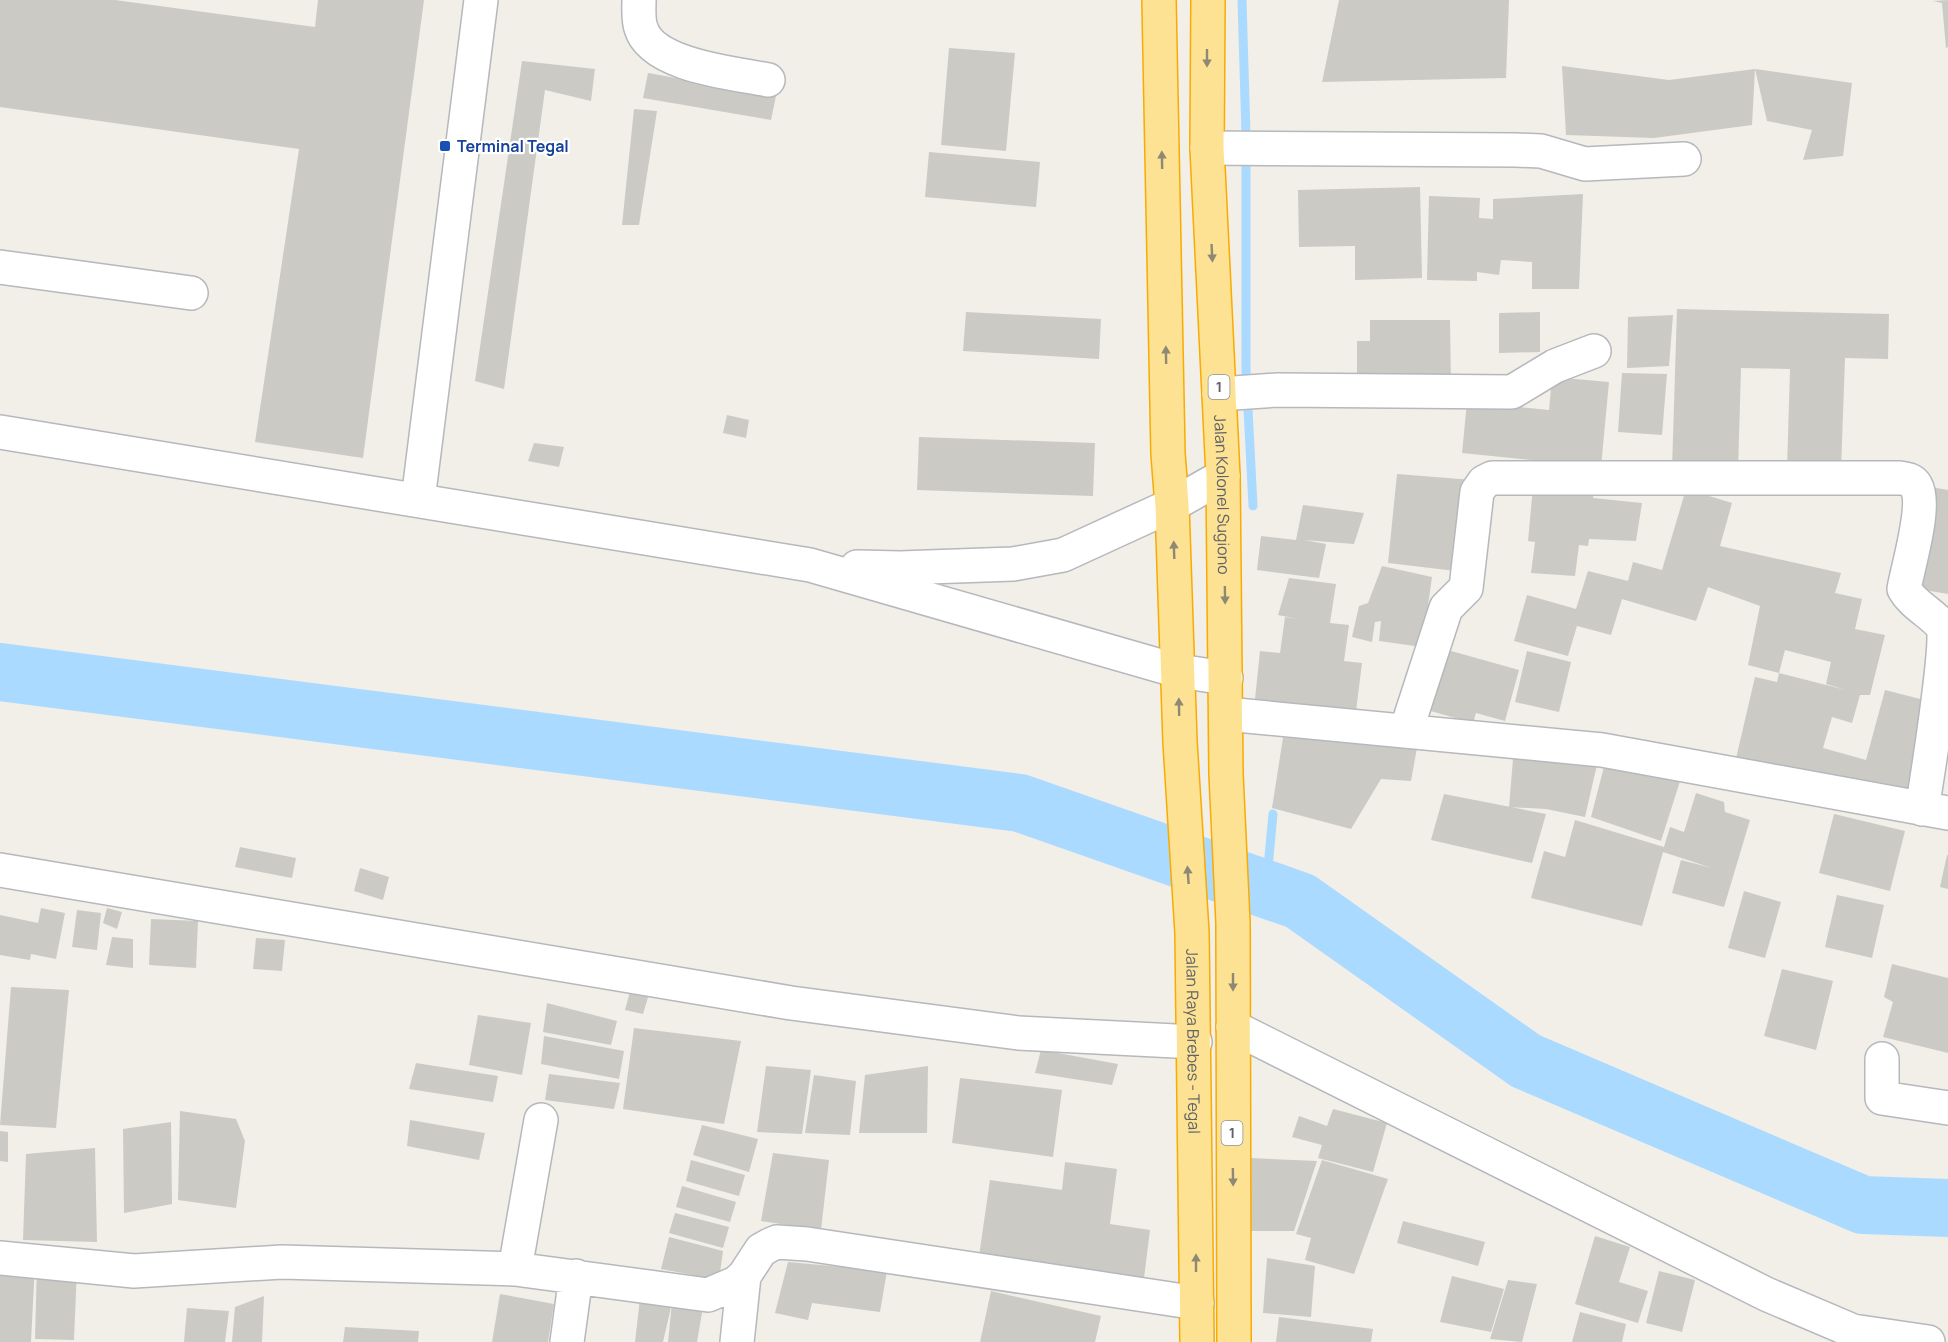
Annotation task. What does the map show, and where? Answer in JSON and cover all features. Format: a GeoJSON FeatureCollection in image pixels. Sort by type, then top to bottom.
{"type":"FeatureCollection","features":[{"type":"Feature","properties":{"kind":"highway"},"geometry":{"type":"LineString","coordinates":[[1159,0],[1168,454],[1178,671]]}},
{"type":"Feature","properties":{"kind":"highway","name":"Jalan Kolonel Sugiono"},"geometry":{"type":"LineString","coordinates":[[1208,0],[1219,148],[1227,393],[1223,476],[1226,774],[1233,923],[1233,1027]]}},
{"type":"Feature","properties":{"kind":"highway","name":"Jalan Raya Brebes - Tegal"},"geometry":{"type":"LineString","coordinates":[[1178,671],[1192,933],[1197,1342]]}},
{"type":"Feature","properties":{"kind":"highway","name":"1"},"geometry":{"type":"LineString","coordinates":[[1233,1027],[1234,1342]]}},
{"type":"Feature","properties":{"kind":"street"},"geometry":{"type":"LineString","coordinates":[[418,500],[481,0]]}},
{"type":"Feature","properties":{"kind":"street"},"geometry":{"type":"LineString","coordinates":[[639,0],[641,28],[650,44],[673,59],[768,80]]}},
{"type":"Feature","properties":{"kind":"street"},"geometry":{"type":"LineString","coordinates":[[1219,148],[1540,151],[1585,164],[1684,159]]}},
{"type":"Feature","properties":{"kind":"street"},"geometry":{"type":"LineString","coordinates":[[0,267],[191,293]]}},
{"type":"Feature","properties":{"kind":"street"},"geometry":{"type":"LineString","coordinates":[[1227,393],[1278,390],[1512,392],[1555,366],[1594,351]]}},
{"type":"Feature","properties":{"kind":"street"},"geometry":{"type":"LineString","coordinates":[[0,432],[810,565],[1178,671],[1226,678]]}},
{"type":"Feature","properties":{"kind":"street"},"geometry":{"type":"LineString","coordinates":[[810,565],[900,568],[1013,564],[1063,555],[1172,505],[1223,476]]}},
{"type":"Feature","properties":{"kind":"street"},"geometry":{"type":"LineString","coordinates":[[1226,714],[1602,750],[1935,811],[1947,647],[1944,629],[1910,599],[1904,589],[1920,502],[1917,487],[1912,480],[1900,477],[1492,478],[1484,482],[1477,492],[1466,588],[1446,608],[1407,731]]}},
{"type":"Feature","properties":{"kind":"street"},"geometry":{"type":"LineString","coordinates":[[0,870],[791,1003],[1018,1033],[1195,1042]]}},
{"type":"Feature","properties":{"kind":"street"},"geometry":{"type":"LineString","coordinates":[[1233,1027],[1776,1299],[1853,1330],[1928,1342]]}},
{"type":"Feature","properties":{"kind":"street"},"geometry":{"type":"LineString","coordinates":[[1882,1059],[1882,1098],[1948,1108]]}},
{"type":"Feature","properties":{"kind":"street"},"geometry":{"type":"LineString","coordinates":[[515,1269],[541,1120]]}},
{"type":"Feature","properties":{"kind":"street"},"geometry":{"type":"LineString","coordinates":[[0,1258],[134,1271],[282,1262],[515,1269],[708,1295],[730,1288],[744,1276],[761,1250],[777,1242],[807,1244],[1197,1303]]}},
{"type":"Feature","properties":{"kind":"street"},"geometry":{"type":"LineString","coordinates":[[567,1342],[576,1276]]}},
{"type":"Feature","properties":{"kind":"street"},"geometry":{"type":"LineString","coordinates":[[737,1342],[744,1276]]}},
{"type":"Feature","properties":{"kind":"building"},"geometry":{"type":"Polygon","coordinates":[[[0,0],[115,0],[315,27],[318,0],[424,0],[363,458],[255,442],[299,149],[0,107],[0,0]]]}},
{"type":"Feature","properties":{"kind":"building"},"geometry":{"type":"Polygon","coordinates":[[[1339,0],[1509,0],[1506,78],[1322,82],[1339,0]]]}},
{"type":"Feature","properties":{"kind":"building"},"geometry":{"type":"Polygon","coordinates":[[[1948,0],[1948,47],[1946,48],[1942,3],[1933,1],[1948,0]]]}},
{"type":"Feature","properties":{"kind":"building"},"geometry":{"type":"Polygon","coordinates":[[[949,48],[1015,53],[1006,151],[941,145],[949,48]]]}},
{"type":"Feature","properties":{"kind":"building"},"geometry":{"type":"Polygon","coordinates":[[[522,61],[595,69],[591,101],[545,90],[504,389],[475,381],[522,61]]]}},
{"type":"Feature","properties":{"kind":"building"},"geometry":{"type":"Polygon","coordinates":[[[1562,66],[1669,80],[1755,69],[1752,125],[1654,138],[1566,135],[1562,66]]]}},
{"type":"Feature","properties":{"kind":"building"},"geometry":{"type":"Polygon","coordinates":[[[1755,69],[1852,83],[1843,156],[1803,160],[1812,130],[1767,121],[1755,69]]]}},
{"type":"Feature","properties":{"kind":"building"},"geometry":{"type":"Polygon","coordinates":[[[648,73],[776,96],[771,120],[643,98],[648,73]]]}},
{"type":"Feature","properties":{"kind":"building"},"geometry":{"type":"Polygon","coordinates":[[[634,109],[657,111],[639,225],[622,225],[634,109]]]}},
{"type":"Feature","properties":{"kind":"building"},"geometry":{"type":"Polygon","coordinates":[[[929,152],[1040,162],[1036,207],[925,197],[929,152]]]}},
{"type":"Feature","properties":{"kind":"building"},"geometry":{"type":"Polygon","coordinates":[[[1420,187],[1422,278],[1355,280],[1355,246],[1299,247],[1298,190],[1420,187]]]}},
{"type":"Feature","properties":{"kind":"building"},"geometry":{"type":"Polygon","coordinates":[[[1583,194],[1579,289],[1532,289],[1532,262],[1501,260],[1499,275],[1477,272],[1477,281],[1427,280],[1429,196],[1480,198],[1479,218],[1493,219],[1493,199],[1583,194]]]}},
{"type":"Feature","properties":{"kind":"building"},"geometry":{"type":"Polygon","coordinates":[[[1677,309],[1889,314],[1888,359],[1845,358],[1841,470],[1787,468],[1790,369],[1741,368],[1738,471],[1672,469],[1677,309]]]}},
{"type":"Feature","properties":{"kind":"building"},"geometry":{"type":"Polygon","coordinates":[[[966,312],[1101,319],[1099,359],[963,351],[966,312]]]}},
{"type":"Feature","properties":{"kind":"building"},"geometry":{"type":"Polygon","coordinates":[[[1540,312],[1540,352],[1499,353],[1499,313],[1540,312]]]}},
{"type":"Feature","properties":{"kind":"building"},"geometry":{"type":"Polygon","coordinates":[[[1673,315],[1669,366],[1627,368],[1628,317],[1673,315]]]}},
{"type":"Feature","properties":{"kind":"building"},"geometry":{"type":"Polygon","coordinates":[[[1370,320],[1450,320],[1451,387],[1380,387],[1374,374],[1357,374],[1357,341],[1370,341],[1370,320]]]}},
{"type":"Feature","properties":{"kind":"building"},"geometry":{"type":"Polygon","coordinates":[[[1622,373],[1667,374],[1662,435],[1618,432],[1622,373]]]}},
{"type":"Feature","properties":{"kind":"building"},"geometry":{"type":"Polygon","coordinates":[[[1552,377],[1609,382],[1601,467],[1462,453],[1467,402],[1549,410],[1552,377]]]}},
{"type":"Feature","properties":{"kind":"building"},"geometry":{"type":"Polygon","coordinates":[[[727,415],[749,420],[746,438],[723,433],[727,415]]]}},
{"type":"Feature","properties":{"kind":"building"},"geometry":{"type":"Polygon","coordinates":[[[919,437],[1095,443],[1093,496],[917,490],[919,437]]]}},
{"type":"Feature","properties":{"kind":"building"},"geometry":{"type":"Polygon","coordinates":[[[534,443],[564,447],[559,467],[528,461],[534,443]]]}},
{"type":"Feature","properties":{"kind":"building"},"geometry":{"type":"Polygon","coordinates":[[[1397,474],[1473,480],[1464,572],[1388,563],[1397,474]]]}},
{"type":"Feature","properties":{"kind":"building"},"geometry":{"type":"Polygon","coordinates":[[[1925,486],[1948,490],[1948,594],[1906,587],[1925,486]]]}},
{"type":"Feature","properties":{"kind":"building"},"geometry":{"type":"Polygon","coordinates":[[[1533,487],[1594,489],[1593,498],[1642,503],[1636,541],[1589,539],[1588,546],[1579,545],[1575,576],[1531,573],[1535,542],[1528,541],[1533,487]]]}},
{"type":"Feature","properties":{"kind":"building"},"geometry":{"type":"Polygon","coordinates":[[[1686,489],[1732,503],[1720,546],[1841,573],[1835,593],[1862,599],[1855,629],[1885,635],[1870,695],[1860,695],[1852,723],[1832,717],[1823,748],[1866,760],[1885,690],[1932,702],[1907,797],[1734,767],[1755,677],[1777,682],[1779,673],[1748,665],[1760,606],[1708,587],[1696,621],[1622,599],[1611,635],[1577,626],[1568,656],[1514,641],[1527,595],[1576,609],[1588,571],[1628,581],[1633,562],[1662,570],[1686,489]],[[1785,650],[1779,673],[1846,690],[1826,684],[1831,662],[1785,650]]]}},
{"type":"Feature","properties":{"kind":"building"},"geometry":{"type":"Polygon","coordinates":[[[1303,505],[1364,513],[1354,544],[1304,540],[1326,544],[1319,578],[1257,570],[1261,536],[1296,540],[1303,505]]]}},
{"type":"Feature","properties":{"kind":"building"},"geometry":{"type":"Polygon","coordinates":[[[1382,566],[1432,577],[1422,647],[1379,641],[1381,621],[1375,622],[1372,642],[1352,637],[1359,606],[1368,603],[1382,566]]]}},
{"type":"Feature","properties":{"kind":"building"},"geometry":{"type":"Polygon","coordinates":[[[1289,578],[1336,584],[1330,623],[1349,625],[1344,661],[1362,663],[1356,711],[1255,699],[1260,651],[1280,653],[1285,617],[1298,619],[1278,615],[1289,578]]]}},
{"type":"Feature","properties":{"kind":"building"},"geometry":{"type":"Polygon","coordinates":[[[1437,647],[1519,670],[1505,721],[1476,713],[1473,723],[1420,708],[1437,647]]]}},
{"type":"Feature","properties":{"kind":"building"},"geometry":{"type":"Polygon","coordinates":[[[1527,651],[1571,662],[1559,712],[1515,702],[1527,651]]]}},
{"type":"Feature","properties":{"kind":"building"},"geometry":{"type":"Polygon","coordinates":[[[1285,725],[1419,737],[1411,781],[1381,779],[1351,829],[1272,808],[1285,725]]]}},
{"type":"Feature","properties":{"kind":"building"},"geometry":{"type":"Polygon","coordinates":[[[1514,747],[1599,756],[1585,817],[1546,809],[1509,807],[1514,747]]]}},
{"type":"Feature","properties":{"kind":"building"},"geometry":{"type":"Polygon","coordinates":[[[1607,755],[1682,775],[1661,841],[1591,817],[1607,755]]]}},
{"type":"Feature","properties":{"kind":"building"},"geometry":{"type":"Polygon","coordinates":[[[1696,793],[1724,802],[1725,812],[1750,820],[1724,907],[1672,893],[1681,860],[1712,868],[1663,852],[1642,926],[1531,898],[1544,851],[1565,857],[1575,820],[1664,847],[1670,827],[1684,832],[1696,793]]]}},
{"type":"Feature","properties":{"kind":"building"},"geometry":{"type":"Polygon","coordinates":[[[1444,794],[1546,814],[1532,863],[1431,840],[1444,794]]]}},
{"type":"Feature","properties":{"kind":"building"},"geometry":{"type":"Polygon","coordinates":[[[1834,814],[1905,831],[1890,891],[1819,873],[1834,814]]]}},
{"type":"Feature","properties":{"kind":"building"},"geometry":{"type":"Polygon","coordinates":[[[240,847],[296,858],[292,878],[235,867],[240,847]]]}},
{"type":"Feature","properties":{"kind":"building"},"geometry":{"type":"Polygon","coordinates":[[[1948,855],[1948,889],[1940,887],[1948,855]]]}},
{"type":"Feature","properties":{"kind":"building"},"geometry":{"type":"Polygon","coordinates":[[[360,868],[389,877],[383,900],[354,891],[360,868]]]}},
{"type":"Feature","properties":{"kind":"building"},"geometry":{"type":"Polygon","coordinates":[[[1744,891],[1781,902],[1765,958],[1728,948],[1744,891]]]}},
{"type":"Feature","properties":{"kind":"building"},"geometry":{"type":"Polygon","coordinates":[[[1837,895],[1884,905],[1872,958],[1825,947],[1837,895]]]}},
{"type":"Feature","properties":{"kind":"building"},"geometry":{"type":"Polygon","coordinates":[[[41,908],[65,913],[56,959],[31,954],[30,960],[0,955],[0,915],[38,923],[41,908]]]}},
{"type":"Feature","properties":{"kind":"building"},"geometry":{"type":"Polygon","coordinates":[[[107,908],[122,912],[117,929],[103,923],[107,908]]]}},
{"type":"Feature","properties":{"kind":"building"},"geometry":{"type":"Polygon","coordinates":[[[77,910],[101,913],[97,950],[72,947],[77,910]]]}},
{"type":"Feature","properties":{"kind":"building"},"geometry":{"type":"Polygon","coordinates":[[[151,919],[198,921],[196,968],[149,965],[151,919]]]}},
{"type":"Feature","properties":{"kind":"building"},"geometry":{"type":"Polygon","coordinates":[[[112,937],[133,939],[133,968],[106,965],[112,937]]]}},
{"type":"Feature","properties":{"kind":"building"},"geometry":{"type":"Polygon","coordinates":[[[256,938],[285,940],[282,971],[253,969],[256,938]]]}},
{"type":"Feature","properties":{"kind":"building"},"geometry":{"type":"Polygon","coordinates":[[[1892,964],[1948,978],[1948,1053],[1883,1037],[1893,1002],[1884,997],[1892,964]]]}},
{"type":"Feature","properties":{"kind":"building"},"geometry":{"type":"Polygon","coordinates":[[[1782,969],[1833,981],[1816,1050],[1764,1036],[1782,969]]]}},
{"type":"Feature","properties":{"kind":"building"},"geometry":{"type":"Polygon","coordinates":[[[11,987],[69,990],[56,1128],[0,1125],[11,987]]]}},
{"type":"Feature","properties":{"kind":"building"},"geometry":{"type":"Polygon","coordinates":[[[631,988],[649,994],[643,1014],[625,1010],[631,988]]]}},
{"type":"Feature","properties":{"kind":"building"},"geometry":{"type":"Polygon","coordinates":[[[547,1003],[617,1021],[611,1045],[543,1032],[547,1003]]]}},
{"type":"Feature","properties":{"kind":"building"},"geometry":{"type":"Polygon","coordinates":[[[478,1015],[531,1023],[522,1075],[469,1065],[478,1015]]]}},
{"type":"Feature","properties":{"kind":"building"},"geometry":{"type":"Polygon","coordinates":[[[634,1028],[741,1041],[724,1124],[623,1109],[634,1028]]]}},
{"type":"Feature","properties":{"kind":"building"},"geometry":{"type":"Polygon","coordinates":[[[544,1036],[624,1051],[619,1079],[541,1064],[544,1036]]]}},
{"type":"Feature","properties":{"kind":"building"},"geometry":{"type":"Polygon","coordinates":[[[1041,1050],[1118,1064],[1112,1085],[1035,1073],[1041,1050]]]}},
{"type":"Feature","properties":{"kind":"building"},"geometry":{"type":"Polygon","coordinates":[[[416,1063],[498,1076],[493,1102],[409,1089],[416,1063]]]}},
{"type":"Feature","properties":{"kind":"building"},"geometry":{"type":"Polygon","coordinates":[[[766,1066],[811,1070],[802,1134],[757,1132],[766,1066]]]}},
{"type":"Feature","properties":{"kind":"building"},"geometry":{"type":"Polygon","coordinates":[[[928,1066],[927,1133],[859,1133],[865,1075],[928,1066]]]}},
{"type":"Feature","properties":{"kind":"building"},"geometry":{"type":"Polygon","coordinates":[[[549,1074],[620,1083],[614,1109],[545,1100],[549,1074]]]}},
{"type":"Feature","properties":{"kind":"building"},"geometry":{"type":"Polygon","coordinates":[[[814,1075],[856,1081],[850,1135],[805,1133],[814,1075]]]}},
{"type":"Feature","properties":{"kind":"building"},"geometry":{"type":"Polygon","coordinates":[[[960,1078],[1062,1090],[1053,1157],[952,1143],[960,1078]]]}},
{"type":"Feature","properties":{"kind":"building"},"geometry":{"type":"Polygon","coordinates":[[[1333,1109],[1387,1123],[1373,1172],[1318,1158],[1322,1145],[1292,1137],[1299,1116],[1327,1126],[1333,1109]]]}},
{"type":"Feature","properties":{"kind":"building"},"geometry":{"type":"Polygon","coordinates":[[[180,1111],[236,1119],[245,1141],[236,1208],[178,1200],[180,1111]]]}},
{"type":"Feature","properties":{"kind":"building"},"geometry":{"type":"Polygon","coordinates":[[[410,1120],[485,1133],[479,1160],[407,1146],[410,1120]]]}},
{"type":"Feature","properties":{"kind":"building"},"geometry":{"type":"Polygon","coordinates":[[[171,1122],[172,1204],[124,1213],[123,1129],[171,1122]]]}},
{"type":"Feature","properties":{"kind":"building"},"geometry":{"type":"Polygon","coordinates":[[[702,1125],[758,1139],[749,1172],[693,1155],[702,1125]]]}},
{"type":"Feature","properties":{"kind":"building"},"geometry":{"type":"Polygon","coordinates":[[[0,1131],[8,1132],[8,1162],[0,1161],[0,1131]]]}},
{"type":"Feature","properties":{"kind":"building"},"geometry":{"type":"Polygon","coordinates":[[[95,1148],[97,1242],[23,1240],[26,1154],[95,1148]]]}},
{"type":"Feature","properties":{"kind":"building"},"geometry":{"type":"Polygon","coordinates":[[[773,1153],[829,1160],[821,1230],[761,1221],[773,1153]]]}},
{"type":"Feature","properties":{"kind":"building"},"geometry":{"type":"Polygon","coordinates":[[[1249,1158],[1317,1161],[1294,1231],[1245,1231],[1249,1158]]]}},
{"type":"Feature","properties":{"kind":"building"},"geometry":{"type":"Polygon","coordinates":[[[691,1160],[745,1175],[739,1196],[686,1181],[691,1160]]]}},
{"type":"Feature","properties":{"kind":"building"},"geometry":{"type":"Polygon","coordinates":[[[1322,1160],[1388,1179],[1354,1274],[1305,1260],[1311,1238],[1296,1234],[1322,1160]]]}},
{"type":"Feature","properties":{"kind":"building"},"geometry":{"type":"Polygon","coordinates":[[[1065,1162],[1117,1169],[1110,1224],[1150,1230],[1144,1278],[979,1256],[990,1180],[1062,1190],[1065,1162]]]}},
{"type":"Feature","properties":{"kind":"building"},"geometry":{"type":"Polygon","coordinates":[[[682,1186],[736,1202],[730,1222],[676,1207],[682,1186]]]}},
{"type":"Feature","properties":{"kind":"building"},"geometry":{"type":"Polygon","coordinates":[[[675,1213],[729,1227],[723,1248],[669,1233],[675,1213]]]}},
{"type":"Feature","properties":{"kind":"building"},"geometry":{"type":"Polygon","coordinates":[[[1403,1221],[1485,1242],[1478,1266],[1397,1243],[1403,1221]]]}},
{"type":"Feature","properties":{"kind":"building"},"geometry":{"type":"Polygon","coordinates":[[[1595,1236],[1630,1247],[1619,1282],[1648,1291],[1638,1323],[1575,1304],[1595,1236]]]}},
{"type":"Feature","properties":{"kind":"building"},"geometry":{"type":"Polygon","coordinates":[[[669,1237],[723,1251],[719,1280],[661,1269],[669,1237]]]}},
{"type":"Feature","properties":{"kind":"building"},"geometry":{"type":"Polygon","coordinates":[[[1267,1258],[1315,1266],[1311,1317],[1263,1313],[1267,1258]]]}},
{"type":"Feature","properties":{"kind":"building"},"geometry":{"type":"Polygon","coordinates":[[[0,1260],[35,1263],[31,1342],[0,1342],[0,1260]]]}},
{"type":"Feature","properties":{"kind":"building"},"geometry":{"type":"Polygon","coordinates":[[[788,1262],[887,1271],[880,1312],[812,1303],[808,1320],[775,1313],[788,1262]]]}},
{"type":"Feature","properties":{"kind":"building"},"geometry":{"type":"Polygon","coordinates":[[[37,1264],[77,1268],[74,1340],[35,1339],[37,1264]]]}},
{"type":"Feature","properties":{"kind":"building"},"geometry":{"type":"Polygon","coordinates":[[[1659,1271],[1695,1280],[1682,1332],[1646,1323],[1659,1271]]]}},
{"type":"Feature","properties":{"kind":"building"},"geometry":{"type":"Polygon","coordinates":[[[1452,1276],[1504,1289],[1491,1332],[1440,1322],[1452,1276]]]}},
{"type":"Feature","properties":{"kind":"building"},"geometry":{"type":"Polygon","coordinates":[[[1508,1280],[1537,1284],[1522,1342],[1490,1339],[1508,1280]]]}},
{"type":"Feature","properties":{"kind":"building"},"geometry":{"type":"Polygon","coordinates":[[[991,1291],[1101,1316],[1095,1342],[980,1342],[991,1291]]]}},
{"type":"Feature","properties":{"kind":"building"},"geometry":{"type":"Polygon","coordinates":[[[500,1294],[554,1304],[548,1342],[492,1342],[500,1294]]]}},
{"type":"Feature","properties":{"kind":"building"},"geometry":{"type":"Polygon","coordinates":[[[264,1296],[262,1342],[232,1342],[235,1307],[264,1296]]]}},
{"type":"Feature","properties":{"kind":"building"},"geometry":{"type":"Polygon","coordinates":[[[640,1298],[672,1303],[663,1342],[635,1342],[640,1298]]]}},
{"type":"Feature","properties":{"kind":"building"},"geometry":{"type":"Polygon","coordinates":[[[672,1303],[703,1307],[697,1342],[668,1342],[672,1303]]]}},
{"type":"Feature","properties":{"kind":"building"},"geometry":{"type":"Polygon","coordinates":[[[187,1308],[229,1311],[225,1342],[184,1342],[187,1308]]]}},
{"type":"Feature","properties":{"kind":"building"},"geometry":{"type":"Polygon","coordinates":[[[1580,1312],[1626,1324],[1622,1342],[1572,1342],[1580,1312]]]}},
{"type":"Feature","properties":{"kind":"building"},"geometry":{"type":"Polygon","coordinates":[[[1279,1317],[1373,1329],[1371,1342],[1276,1342],[1279,1317]]]}},
{"type":"Feature","properties":{"kind":"building"},"geometry":{"type":"Polygon","coordinates":[[[345,1327],[419,1331],[418,1342],[343,1342],[345,1327]]]}},
{"type":"Feature","properties":{"kind":"waterway"},"geometry":{"type":"LineString","coordinates":[[1242,0],[1246,134],[1246,370],[1253,506]]}},
{"type":"Feature","properties":{"kind":"waterway"},"geometry":{"type":"LineString","coordinates":[[0,672],[1020,803],[1300,901],[1526,1061],[1863,1205],[1948,1208]]}},
{"type":"Feature","properties":{"kind":"waterway"},"geometry":{"type":"LineString","coordinates":[[1266,889],[1273,814]]}},
{"type":"Feature","properties":{"kind":"place","name":"Terminal Tegal"},"geometry":{"type":"Point","coordinates":[445,146]}}]}
